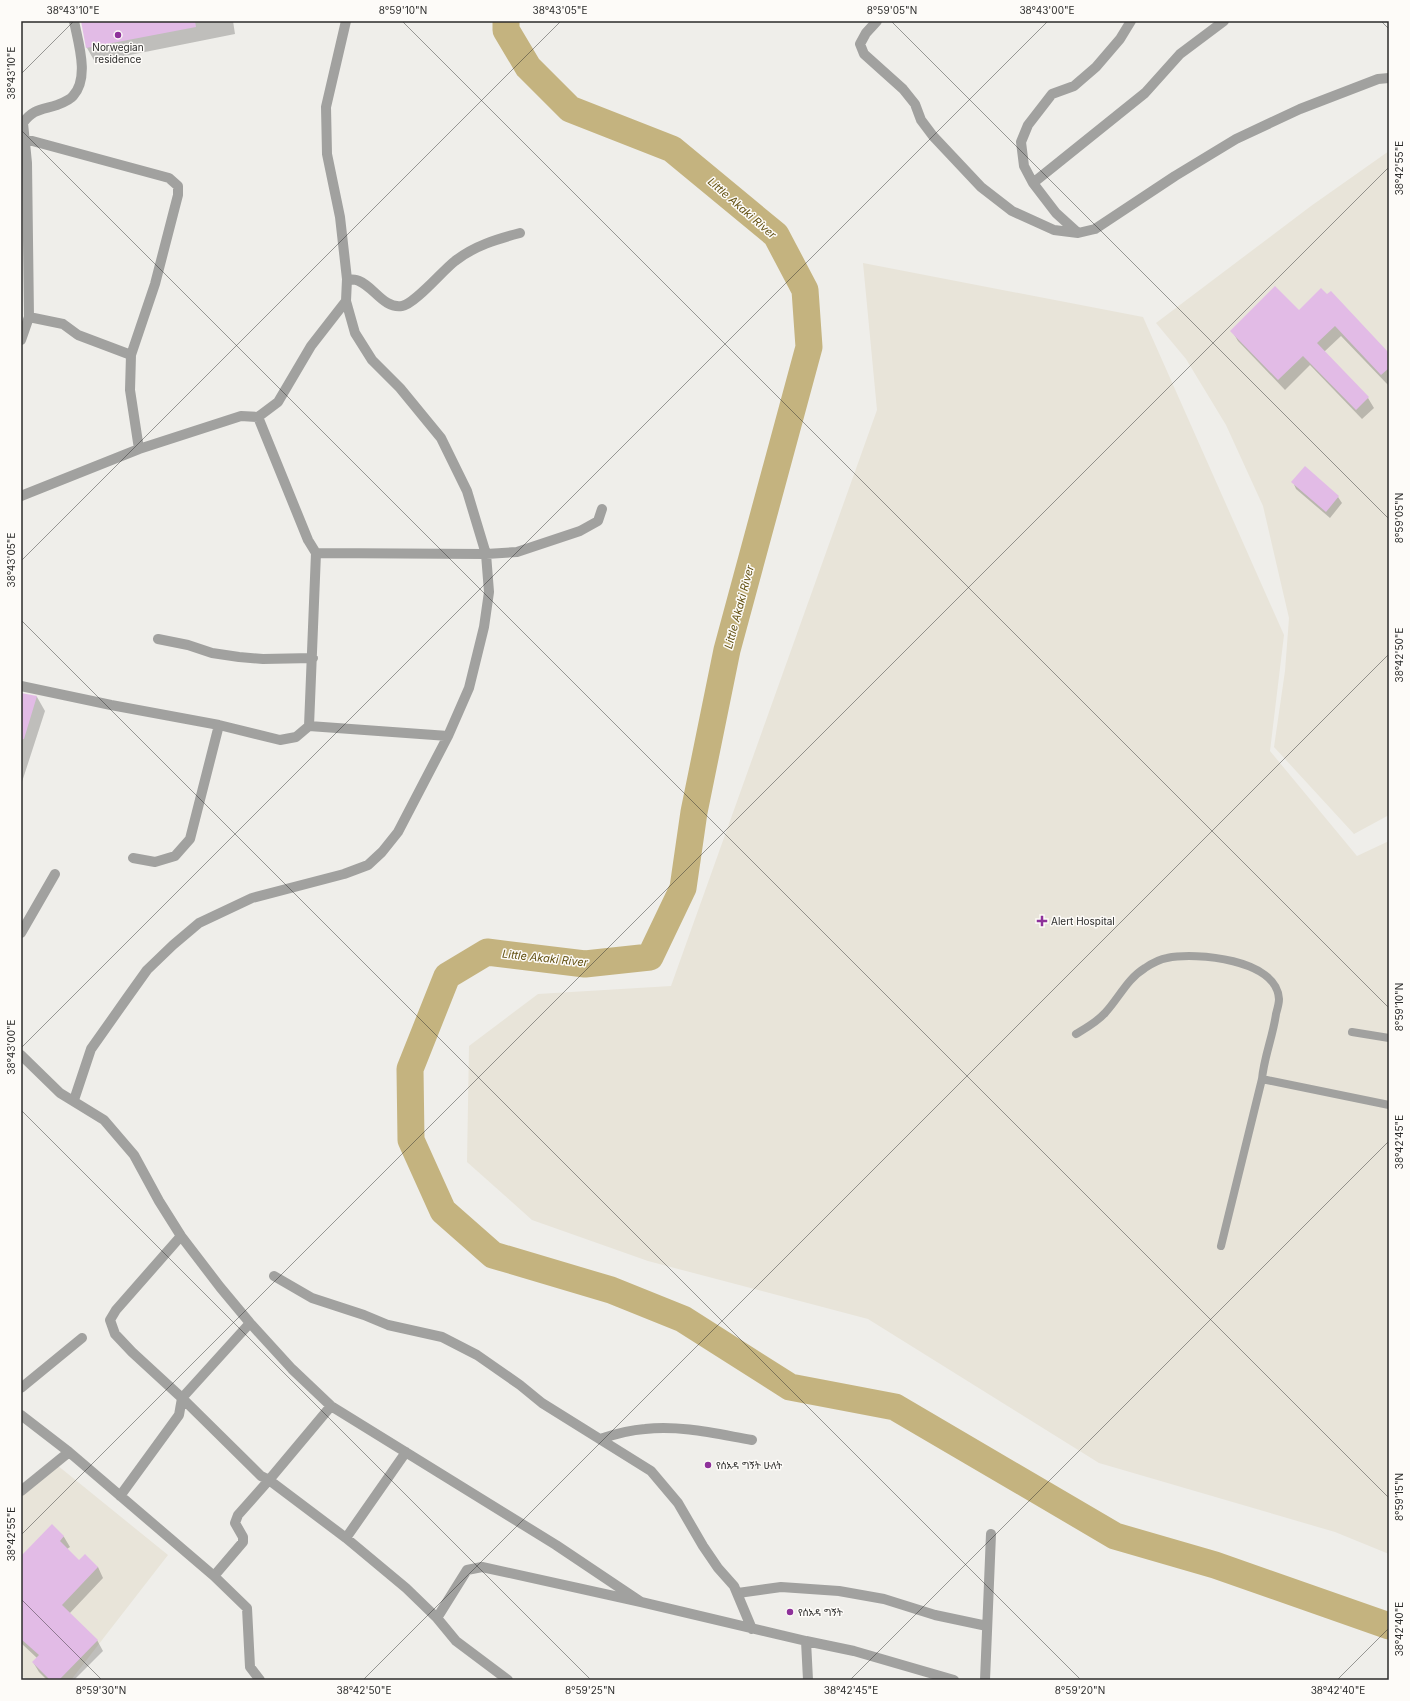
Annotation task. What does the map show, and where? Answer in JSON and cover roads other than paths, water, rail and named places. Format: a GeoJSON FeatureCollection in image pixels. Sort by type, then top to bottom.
{"type":"FeatureCollection","features":[{"type":"Feature","properties":{"kind":"street"},"geometry":{"type":"LineString","coordinates":[[21,340],[29,317],[27,163],[22,123],[29,114],[57,105],[72,97],[78,88],[83,66],[74,21]]}},
{"type":"Feature","properties":{"kind":"street"},"geometry":{"type":"LineString","coordinates":[[74,1100],[91,1049],[147,970],[199,923],[252,898],[344,874],[368,865],[382,852],[398,832],[448,736],[469,688],[484,627],[489,592],[486,554],[467,491],[440,438],[400,388],[372,360],[355,333],[346,301],[347,279],[340,218],[327,154],[326,107],[346,21]]}},
{"type":"Feature","properties":{"kind":"street"},"geometry":{"type":"LineString","coordinates":[[877,21],[866,33],[860,44],[864,54],[903,89],[915,104],[921,120],[933,136],[981,187],[1012,211],[1054,230],[1078,233],[1095,229],[1175,176],[1236,139],[1300,109],[1378,79],[1389,78]]}},
{"type":"Feature","properties":{"kind":"street"},"geometry":{"type":"LineString","coordinates":[[1078,233],[1056,213],[1033,184],[1024,166],[1021,142],[1028,125],[1052,94],[1074,86],[1096,67],[1120,39],[1131,21]]}},
{"type":"Feature","properties":{"kind":"street"},"geometry":{"type":"LineString","coordinates":[[1033,184],[1145,94],[1180,54],[1224,21]]}},
{"type":"Feature","properties":{"kind":"street"},"geometry":{"type":"LineString","coordinates":[[25,139],[169,178],[178,186],[178,195],[155,284],[131,355],[130,390],[139,449]]}},
{"type":"Feature","properties":{"kind":"street"},"geometry":{"type":"LineString","coordinates":[[347,279],[359,280],[390,305],[403,306],[419,296],[456,260],[467,253],[498,238],[520,233]]}},
{"type":"Feature","properties":{"kind":"street"},"geometry":{"type":"LineString","coordinates":[[21,496],[139,449],[241,416],[258,417],[278,402],[311,346],[346,301]]}},
{"type":"Feature","properties":{"kind":"street"},"geometry":{"type":"LineString","coordinates":[[29,317],[63,324],[78,335],[131,355]]}},
{"type":"Feature","properties":{"kind":"street"},"geometry":{"type":"LineString","coordinates":[[258,417],[308,540],[316,553],[313,658],[309,726]]}},
{"type":"Feature","properties":{"kind":"street"},"geometry":{"type":"LineString","coordinates":[[316,553],[486,554],[517,552],[580,531],[598,521],[602,509]]}},
{"type":"Feature","properties":{"kind":"street"},"geometry":{"type":"LineString","coordinates":[[158,639],[212,653],[239,657],[263,659],[313,658]]}},
{"type":"Feature","properties":{"kind":"street"},"geometry":{"type":"LineString","coordinates":[[21,686],[111,705],[219,724],[280,740],[296,737],[309,726],[448,736]]}},
{"type":"Feature","properties":{"kind":"street"},"geometry":{"type":"LineString","coordinates":[[133,858],[155,862],[175,856],[190,839],[219,724]]}},
{"type":"Feature","properties":{"kind":"street"},"geometry":{"type":"LineString","coordinates":[[21,934],[55,874]]}},
{"type":"Feature","properties":{"kind":"street"},"geometry":{"type":"LineString","coordinates":[[21,1055],[60,1093],[74,1100],[104,1120],[134,1155],[159,1201],[181,1236],[250,1323],[292,1369],[331,1406],[556,1545],[641,1602]]}},
{"type":"Feature","properties":{"kind":"street"},"geometry":{"type":"LineString","coordinates":[[181,1236],[116,1310],[110,1320],[115,1334],[261,1476],[270,1480],[346,1538],[406,1588],[437,1618],[456,1641],[508,1680]]}},
{"type":"Feature","properties":{"kind":"street"},"geometry":{"type":"LineString","coordinates":[[274,1276],[312,1298],[364,1315],[388,1325],[442,1337],[477,1355],[520,1385],[542,1403],[651,1472],[678,1503],[703,1546],[718,1568],[734,1586],[752,1629]]}},
{"type":"Feature","properties":{"kind":"street"},"geometry":{"type":"LineString","coordinates":[[120,1496],[179,1415],[182,1398],[250,1323]]}},
{"type":"Feature","properties":{"kind":"street"},"geometry":{"type":"LineString","coordinates":[[21,1388],[82,1338]]}},
{"type":"Feature","properties":{"kind":"street"},"geometry":{"type":"LineString","coordinates":[[214,1576],[243,1542],[243,1537],[235,1523],[238,1515],[270,1480],[331,1406]]}},
{"type":"Feature","properties":{"kind":"street"},"geometry":{"type":"LineString","coordinates":[[21,1415],[69,1452],[214,1576],[247,1608],[250,1667],[260,1680]]}},
{"type":"Feature","properties":{"kind":"street"},"geometry":{"type":"LineString","coordinates":[[600,1439],[623,1432],[646,1428],[668,1428],[688,1429],[752,1440]]}},
{"type":"Feature","properties":{"kind":"street"},"geometry":{"type":"LineString","coordinates":[[21,1491],[69,1452]]}},
{"type":"Feature","properties":{"kind":"street"},"geometry":{"type":"LineString","coordinates":[[346,1538],[406,1452]]}},
{"type":"Feature","properties":{"kind":"street"},"geometry":{"type":"LineString","coordinates":[[985,1680],[991,1534]]}},
{"type":"Feature","properties":{"kind":"street"},"geometry":{"type":"LineString","coordinates":[[437,1618],[467,1570],[482,1567],[854,1651],[954,1680]]}},
{"type":"Feature","properties":{"kind":"street"},"geometry":{"type":"LineString","coordinates":[[738,1593],[781,1588],[839,1591],[884,1599],[935,1615],[987,1626]]}},
{"type":"Feature","properties":{"kind":"street"},"geometry":{"type":"LineString","coordinates":[[806,1641],[808,1680]]}},
{"type":"Feature","properties":{"kind":"lane"},"geometry":{"type":"LineString","coordinates":[[1076,1034],[1092,1025],[1105,1014],[1131,978],[1144,968],[1166,958],[1190,956],[1232,960],[1250,966],[1263,974],[1275,987],[1279,999],[1274,1027],[1264,1062],[1262,1079],[1221,1246]]}},
{"type":"Feature","properties":{"kind":"lane"},"geometry":{"type":"LineString","coordinates":[[1352,1032],[1389,1038]]}},
{"type":"Feature","properties":{"kind":"lane"},"geometry":{"type":"LineString","coordinates":[[1262,1079],[1389,1105]]}},
{"type":"Feature","properties":{"kind":"waterway","name":"Little Akaki River"},"geometry":{"type":"LineString","coordinates":[[506,21],[506,30],[528,67],[570,109],[672,149],[776,235],[805,290],[809,347],[727,650],[694,812],[683,888],[650,957],[585,964],[487,952],[447,976],[410,1069],[411,1140],[443,1211],[493,1255],[611,1290],[683,1319],[790,1387],[895,1407],[1115,1536],[1215,1565],[1389,1626]]}},
{"type":"Feature","properties":{"kind":"place","name":"Norwegian residence"},"geometry":{"type":"Point","coordinates":[118,35]}},
{"type":"Feature","properties":{"kind":"place","name":"Alert Hospital"},"geometry":{"type":"Point","coordinates":[1042,921]}},
{"type":"Feature","properties":{"kind":"place","name":"የሰአዳ ግኝት ሁለት"},"geometry":{"type":"Point","coordinates":[708,1465]}},
{"type":"Feature","properties":{"kind":"place","name":"የሰአዳ ግኝት"},"geometry":{"type":"Point","coordinates":[790,1612]}}]}
